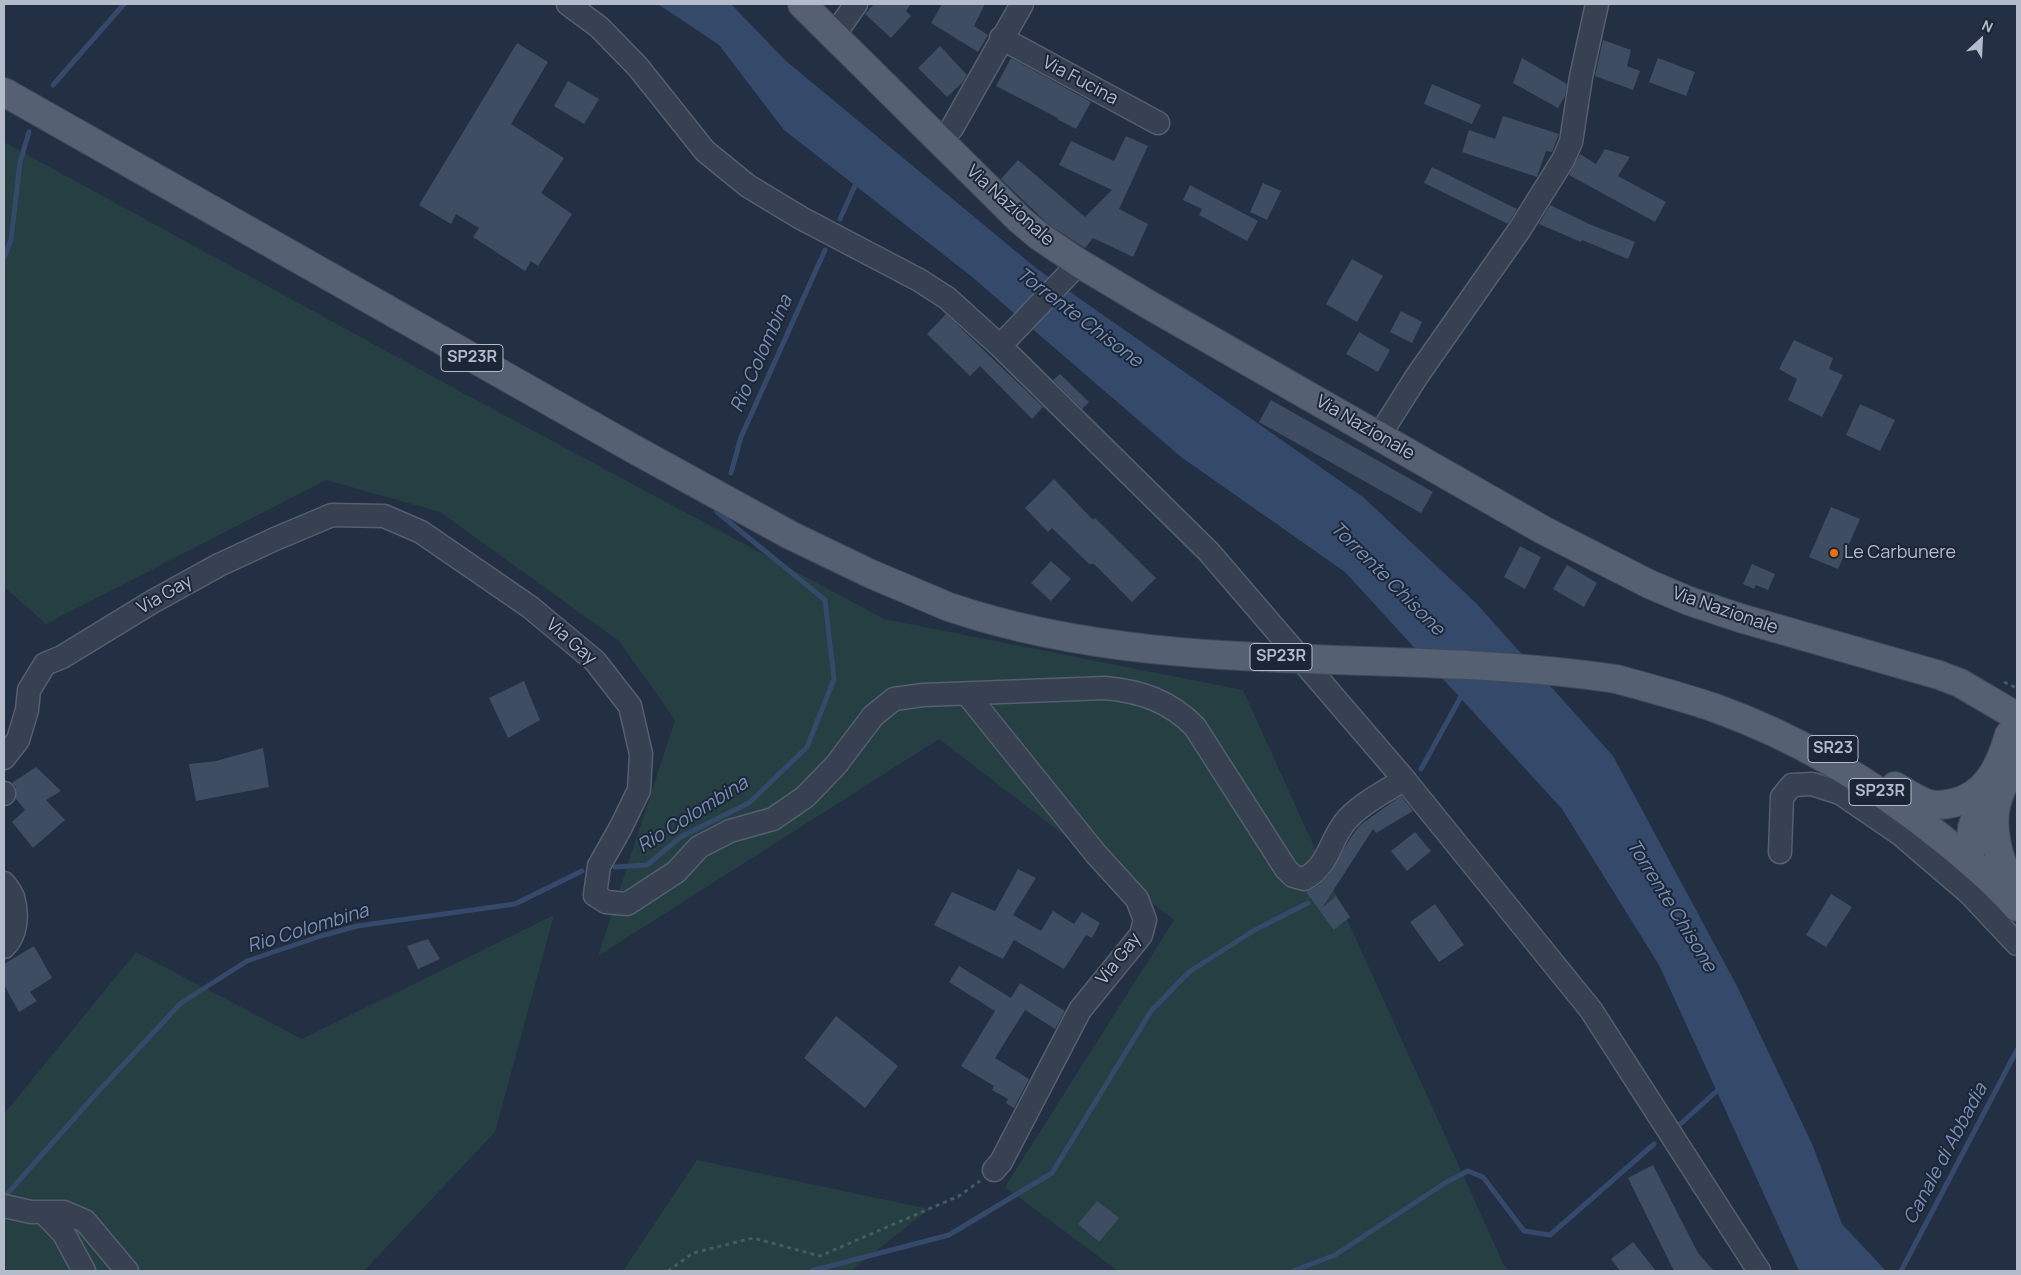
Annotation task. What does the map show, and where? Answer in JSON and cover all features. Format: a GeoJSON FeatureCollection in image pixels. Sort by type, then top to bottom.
{"type":"FeatureCollection","features":[{"type":"Feature","properties":{"kind":"main road","name":"Via Nazionale"},"geometry":{"type":"LineString","coordinates":[[802,4],[1020,220],[1039,236],[1079,263],[1544,530],[1649,584],[1689,601],[1740,618],[1939,674],[1960,683],[2014,731]]}},
{"type":"Feature","properties":{"kind":"main road","name":"SP23R"},"geometry":{"type":"LineString","coordinates":[[4,92],[630,447],[782,531],[871,574],[949,607],[990,621],[1080,640],[1170,652],[1487,666],[1616,679],[1668,693],[1715,708],[1811,750],[1879,791],[1926,825],[1970,861],[2017,907]]}},
{"type":"Feature","properties":{"kind":"main road","name":"SR23"},"geometry":{"type":"LineString","coordinates":[[1668,693],[1703,693],[1736,702],[1856,761],[1926,803],[1938,805],[1965,800],[1979,792],[2002,757],[2014,731]]}},
{"type":"Feature","properties":{"kind":"main road"},"geometry":{"type":"LineString","coordinates":[[2014,731],[1995,810],[1995,831],[2000,856],[2017,892]]}},
{"type":"Feature","properties":{"kind":"main road"},"geometry":{"type":"LineString","coordinates":[[1970,861],[1972,828],[1987,782]]}},
{"type":"Feature","properties":{"kind":"street"},"geometry":{"type":"LineString","coordinates":[[568,4],[599,27],[638,67],[705,151],[748,186],[801,218],[919,280],[947,298],[1000,346],[1209,552],[1404,779],[1591,1010],[1759,1271]]}},
{"type":"Feature","properties":{"kind":"street"},"geometry":{"type":"LineString","coordinates":[[834,35],[856,4]]}},
{"type":"Feature","properties":{"kind":"street"},"geometry":{"type":"LineString","coordinates":[[941,141],[952,128],[1001,38],[1022,4]]}},
{"type":"Feature","properties":{"kind":"street"},"geometry":{"type":"LineString","coordinates":[[1379,436],[1417,376],[1520,229],[1563,160],[1571,142],[1581,77],[1598,4]]}},
{"type":"Feature","properties":{"kind":"street","name":"Via Fucina"},"geometry":{"type":"LineString","coordinates":[[1001,38],[1158,123]]}},
{"type":"Feature","properties":{"kind":"street"},"geometry":{"type":"LineString","coordinates":[[1000,346],[1079,263]]}},
{"type":"Feature","properties":{"kind":"street","name":"Via Gay"},"geometry":{"type":"LineString","coordinates":[[4,758],[18,740],[27,710],[29,690],[45,664],[62,657],[152,602],[219,565],[332,515],[384,516],[421,532],[530,607],[596,661],[630,706],[641,754],[639,790],[599,866],[595,895],[606,902],[627,904],[676,872],[700,847],[730,831],[773,819],[805,797],[836,765],[872,716],[894,699],[923,695],[1105,688],[1126,690],[1151,697],[1184,716],[1195,727],[1286,869],[1293,876],[1304,879],[1321,867],[1344,822],[1352,814],[1404,779]]}},
{"type":"Feature","properties":{"kind":"street","name":"Via Gay"},"geometry":{"type":"LineString","coordinates":[[967,694],[1090,846],[1137,899],[1145,920],[1141,935],[1080,1010],[1005,1154],[994,1170]]}},
{"type":"Feature","properties":{"kind":"street"},"geometry":{"type":"LineString","coordinates":[[1780,852],[1782,797],[1792,785],[1812,784],[1840,794],[1900,834],[1969,892],[2017,944]]}},
{"type":"Feature","properties":{"kind":"street"},"geometry":{"type":"LineString","coordinates":[[4,883],[13,897],[17,925],[4,947]]}},
{"type":"Feature","properties":{"kind":"street"},"geometry":{"type":"LineString","coordinates":[[4,1206],[31,1212],[64,1212],[84,1221],[127,1271]]}},
{"type":"Feature","properties":{"kind":"street"},"geometry":{"type":"LineString","coordinates":[[44,1213],[64,1234],[84,1271]]}},
{"type":"Feature","properties":{"kind":"path"},"geometry":{"type":"LineString","coordinates":[[668,1271],[693,1253],[753,1238],[820,1256],[959,1196],[994,1170]]}},
{"type":"Feature","properties":{"kind":"green space"},"geometry":{"type":"Polygon","coordinates":[[[4,142],[465,394],[884,619],[1243,690],[1504,1265],[1510,1271],[1118,1271],[1005,1187],[1174,920],[939,739],[598,956],[675,720],[619,641],[440,512],[326,480],[46,624],[4,587],[4,142]]]}},
{"type":"Feature","properties":{"kind":"green space"},"geometry":{"type":"Polygon","coordinates":[[[554,915],[495,1132],[364,1271],[4,1271],[4,1114],[136,952],[302,1039],[554,915]]]}},
{"type":"Feature","properties":{"kind":"green space"},"geometry":{"type":"Polygon","coordinates":[[[697,1160],[929,1209],[851,1271],[623,1271],[697,1160]]]}},
{"type":"Feature","properties":{"kind":"water","name":"Torrente Chisone"},"geometry":{"type":"Polygon","coordinates":[[[658,4],[731,4],[786,61],[1036,268],[1363,497],[1476,603],[1613,756],[1737,986],[1813,1146],[1842,1224],[1886,1271],[1799,1271],[1659,965],[1562,809],[1345,572],[1181,457],[971,276],[784,130],[719,45],[658,4]]]}},
{"type":"Feature","properties":{"kind":"building"},"geometry":{"type":"Polygon","coordinates":[[[874,4],[911,4],[906,11],[911,16],[891,38],[865,14],[874,4]]]}},
{"type":"Feature","properties":{"kind":"building"},"geometry":{"type":"Polygon","coordinates":[[[942,4],[985,4],[974,26],[988,35],[978,52],[931,23],[942,4]]]}},
{"type":"Feature","properties":{"kind":"building"},"geometry":{"type":"Polygon","coordinates":[[[1603,40],[1631,50],[1627,66],[1640,71],[1633,90],[1595,76],[1603,40]]]}},
{"type":"Feature","properties":{"kind":"building"},"geometry":{"type":"Polygon","coordinates":[[[517,43],[548,62],[511,124],[564,158],[541,193],[572,214],[538,266],[531,261],[525,271],[473,237],[479,228],[456,214],[451,224],[419,205],[517,43]]]}},
{"type":"Feature","properties":{"kind":"building"},"geometry":{"type":"Polygon","coordinates":[[[940,46],[967,75],[963,82],[947,97],[918,68],[940,46]]]}},
{"type":"Feature","properties":{"kind":"building"},"geometry":{"type":"Polygon","coordinates":[[[1011,58],[1091,102],[1076,129],[996,86],[1011,58]]]}},
{"type":"Feature","properties":{"kind":"building"},"geometry":{"type":"Polygon","coordinates":[[[1522,58],[1567,84],[1565,96],[1558,108],[1513,83],[1522,58]]]}},
{"type":"Feature","properties":{"kind":"building"},"geometry":{"type":"Polygon","coordinates":[[[1658,58],[1695,72],[1686,96],[1649,82],[1658,58]]]}},
{"type":"Feature","properties":{"kind":"building"},"geometry":{"type":"Polygon","coordinates":[[[568,81],[599,99],[584,124],[554,106],[568,81]]]}},
{"type":"Feature","properties":{"kind":"building"},"geometry":{"type":"Polygon","coordinates":[[[1432,84],[1481,105],[1472,124],[1424,104],[1432,84]]]}},
{"type":"Feature","properties":{"kind":"building"},"geometry":{"type":"Polygon","coordinates":[[[1503,116],[1559,134],[1552,152],[1546,151],[1537,177],[1462,152],[1469,130],[1495,139],[1503,116]]]}},
{"type":"Feature","properties":{"kind":"building"},"geometry":{"type":"Polygon","coordinates":[[[1126,136],[1148,146],[1119,209],[1148,224],[1133,257],[1093,238],[1085,248],[1048,224],[1001,179],[1018,160],[1085,217],[1112,190],[1059,165],[1071,141],[1114,161],[1126,136]]]}},
{"type":"Feature","properties":{"kind":"building"},"geometry":{"type":"Polygon","coordinates":[[[1605,149],[1630,157],[1618,176],[1666,202],[1655,222],[1569,175],[1580,154],[1596,164],[1605,149]]]}},
{"type":"Feature","properties":{"kind":"building"},"geometry":{"type":"Polygon","coordinates":[[[1432,167],[1517,209],[1508,224],[1424,183],[1432,167]]]}},
{"type":"Feature","properties":{"kind":"building"},"geometry":{"type":"Polygon","coordinates":[[[1263,183],[1281,191],[1267,220],[1250,212],[1263,183]]]}},
{"type":"Feature","properties":{"kind":"building"},"geometry":{"type":"Polygon","coordinates":[[[1190,185],[1258,221],[1247,241],[1199,215],[1202,209],[1183,200],[1190,185]]]}},
{"type":"Feature","properties":{"kind":"building"},"geometry":{"type":"Polygon","coordinates":[[[1550,205],[1589,224],[1635,242],[1628,259],[1539,224],[1550,205]]]}},
{"type":"Feature","properties":{"kind":"building"},"geometry":{"type":"Polygon","coordinates":[[[1352,259],[1383,276],[1357,322],[1326,304],[1352,259]]]}},
{"type":"Feature","properties":{"kind":"building"},"geometry":{"type":"Polygon","coordinates":[[[1401,311],[1422,322],[1412,343],[1390,332],[1401,311]]]}},
{"type":"Feature","properties":{"kind":"building"},"geometry":{"type":"Polygon","coordinates":[[[946,314],[1043,407],[1032,419],[980,366],[970,376],[927,334],[946,314]]]}},
{"type":"Feature","properties":{"kind":"building"},"geometry":{"type":"Polygon","coordinates":[[[1359,332],[1390,350],[1378,372],[1346,354],[1359,332]]]}},
{"type":"Feature","properties":{"kind":"building"},"geometry":{"type":"Polygon","coordinates":[[[1794,340],[1833,358],[1829,369],[1843,375],[1822,417],[1788,400],[1797,379],[1779,369],[1794,340]]]}},
{"type":"Feature","properties":{"kind":"building"},"geometry":{"type":"Polygon","coordinates":[[[1060,374],[1089,402],[1082,409],[1053,380],[1060,374]]]}},
{"type":"Feature","properties":{"kind":"building"},"geometry":{"type":"Polygon","coordinates":[[[1271,400],[1433,492],[1421,513],[1259,422],[1271,400]]]}},
{"type":"Feature","properties":{"kind":"building"},"geometry":{"type":"Polygon","coordinates":[[[1860,404],[1895,420],[1880,451],[1846,435],[1860,404]]]}},
{"type":"Feature","properties":{"kind":"building"},"geometry":{"type":"Polygon","coordinates":[[[1054,479],[1093,520],[1095,518],[1156,578],[1132,602],[1094,564],[1089,564],[1052,528],[1048,532],[1025,508],[1054,479]]]}},
{"type":"Feature","properties":{"kind":"building"},"geometry":{"type":"Polygon","coordinates":[[[1831,507],[1860,519],[1838,569],[1809,557],[1831,507]]]}},
{"type":"Feature","properties":{"kind":"building"},"geometry":{"type":"Polygon","coordinates":[[[1520,546],[1541,557],[1525,589],[1504,577],[1520,546]]]}},
{"type":"Feature","properties":{"kind":"building"},"geometry":{"type":"Polygon","coordinates":[[[1051,561],[1071,579],[1051,601],[1031,583],[1051,561]]]}},
{"type":"Feature","properties":{"kind":"building"},"geometry":{"type":"Polygon","coordinates":[[[1752,564],[1775,574],[1768,590],[1756,585],[1754,589],[1743,584],[1752,564]]]}},
{"type":"Feature","properties":{"kind":"building"},"geometry":{"type":"Polygon","coordinates":[[[1567,565],[1597,583],[1584,607],[1553,589],[1567,565]]]}},
{"type":"Feature","properties":{"kind":"building"},"geometry":{"type":"Polygon","coordinates":[[[524,681],[540,720],[508,738],[489,698],[524,681]]]}},
{"type":"Feature","properties":{"kind":"building"},"geometry":{"type":"Polygon","coordinates":[[[263,748],[269,787],[196,801],[189,764],[216,761],[263,748]]]}},
{"type":"Feature","properties":{"kind":"building"},"geometry":{"type":"Polygon","coordinates":[[[36,767],[61,791],[46,800],[65,820],[33,848],[12,822],[25,810],[16,799],[16,787],[12,783],[36,767]]]}},
{"type":"Feature","properties":{"kind":"building"},"geometry":{"type":"Polygon","coordinates":[[[1401,796],[1413,811],[1376,833],[1373,829],[1322,908],[1336,896],[1350,917],[1334,930],[1306,892],[1319,885],[1329,875],[1360,825],[1401,796]]]}},
{"type":"Feature","properties":{"kind":"building"},"geometry":{"type":"Polygon","coordinates":[[[1415,832],[1431,851],[1407,871],[1391,851],[1415,832]]]}},
{"type":"Feature","properties":{"kind":"building"},"geometry":{"type":"Polygon","coordinates":[[[1018,869],[1036,878],[1013,915],[1041,931],[1053,911],[1074,924],[1082,912],[1100,923],[1092,938],[1086,935],[1064,969],[1014,940],[1003,959],[934,925],[952,892],[995,911],[1018,869]]]}},
{"type":"Feature","properties":{"kind":"building"},"geometry":{"type":"Polygon","coordinates":[[[1831,894],[1852,907],[1826,947],[1806,935],[1831,894]]]}},
{"type":"Feature","properties":{"kind":"building"},"geometry":{"type":"Polygon","coordinates":[[[1435,904],[1464,945],[1439,962],[1410,922],[1435,904]]]}},
{"type":"Feature","properties":{"kind":"building"},"geometry":{"type":"Polygon","coordinates":[[[428,939],[440,959],[418,969],[407,946],[428,939]]]}},
{"type":"Feature","properties":{"kind":"building"},"geometry":{"type":"Polygon","coordinates":[[[34,946],[52,978],[30,992],[37,1001],[19,1012],[4,985],[4,964],[34,946]]]}},
{"type":"Feature","properties":{"kind":"building"},"geometry":{"type":"Polygon","coordinates":[[[959,966],[1011,998],[1020,983],[1065,1011],[1055,1029],[1025,1010],[995,1058],[1029,1079],[1014,1108],[1006,1103],[1008,1099],[992,1090],[994,1086],[961,1066],[995,1011],[949,982],[959,966]]]}},
{"type":"Feature","properties":{"kind":"building"},"geometry":{"type":"Polygon","coordinates":[[[836,1016],[898,1066],[865,1108],[804,1058],[836,1016]]]}},
{"type":"Feature","properties":{"kind":"building"},"geometry":{"type":"Polygon","coordinates":[[[1653,1165],[1698,1253],[1714,1271],[1674,1271],[1628,1178],[1653,1165]]]}},
{"type":"Feature","properties":{"kind":"building"},"geometry":{"type":"Polygon","coordinates":[[[1097,1201],[1119,1218],[1099,1242],[1078,1224],[1097,1201]]]}},
{"type":"Feature","properties":{"kind":"building"},"geometry":{"type":"Polygon","coordinates":[[[1633,1242],[1656,1271],[1620,1271],[1611,1259],[1633,1242]]]}},
{"type":"Feature","properties":{"kind":"waterway"},"geometry":{"type":"LineString","coordinates":[[53,85],[124,4]]}},
{"type":"Feature","properties":{"kind":"waterway"},"geometry":{"type":"LineString","coordinates":[[4,258],[11,240],[20,162],[29,132]]}},
{"type":"Feature","properties":{"kind":"waterway","name":"Rio Colombina"},"geometry":{"type":"LineString","coordinates":[[840,219],[857,181]]}},
{"type":"Feature","properties":{"kind":"waterway","name":"Rio Colombina"},"geometry":{"type":"LineString","coordinates":[[731,473],[741,437],[825,250]]}},
{"type":"Feature","properties":{"kind":"waterway","name":"Rio Colombina"},"geometry":{"type":"LineString","coordinates":[[615,867],[647,865],[682,836],[749,803],[807,747],[834,679],[825,600],[717,512]]}},
{"type":"Feature","properties":{"kind":"waterway"},"geometry":{"type":"LineString","coordinates":[[1421,769],[1463,693]]}},
{"type":"Feature","properties":{"kind":"waterway","name":"Rio Colombina"},"geometry":{"type":"LineString","coordinates":[[8,1193],[94,1096],[181,1003],[247,961],[357,926],[515,904],[582,871]]}},
{"type":"Feature","properties":{"kind":"waterway"},"geometry":{"type":"LineString","coordinates":[[811,1271],[949,1235],[1052,1173],[1151,1011],[1189,972],[1253,931],[1308,903]]}},
{"type":"Feature","properties":{"kind":"waterway","name":"Canale di Abbadia"},"geometry":{"type":"LineString","coordinates":[[1901,1271],[2017,1050]]}},
{"type":"Feature","properties":{"kind":"waterway"},"geometry":{"type":"LineString","coordinates":[[1676,1128],[1720,1088]]}},
{"type":"Feature","properties":{"kind":"waterway"},"geometry":{"type":"LineString","coordinates":[[1293,1271],[1335,1255],[1445,1183],[1468,1171],[1483,1177],[1524,1231],[1550,1235],[1654,1144]]}},
{"type":"Feature","properties":{"kind":"place","name":"Le Carbunere"},"geometry":{"type":"Point","coordinates":[1834,553]}}]}
